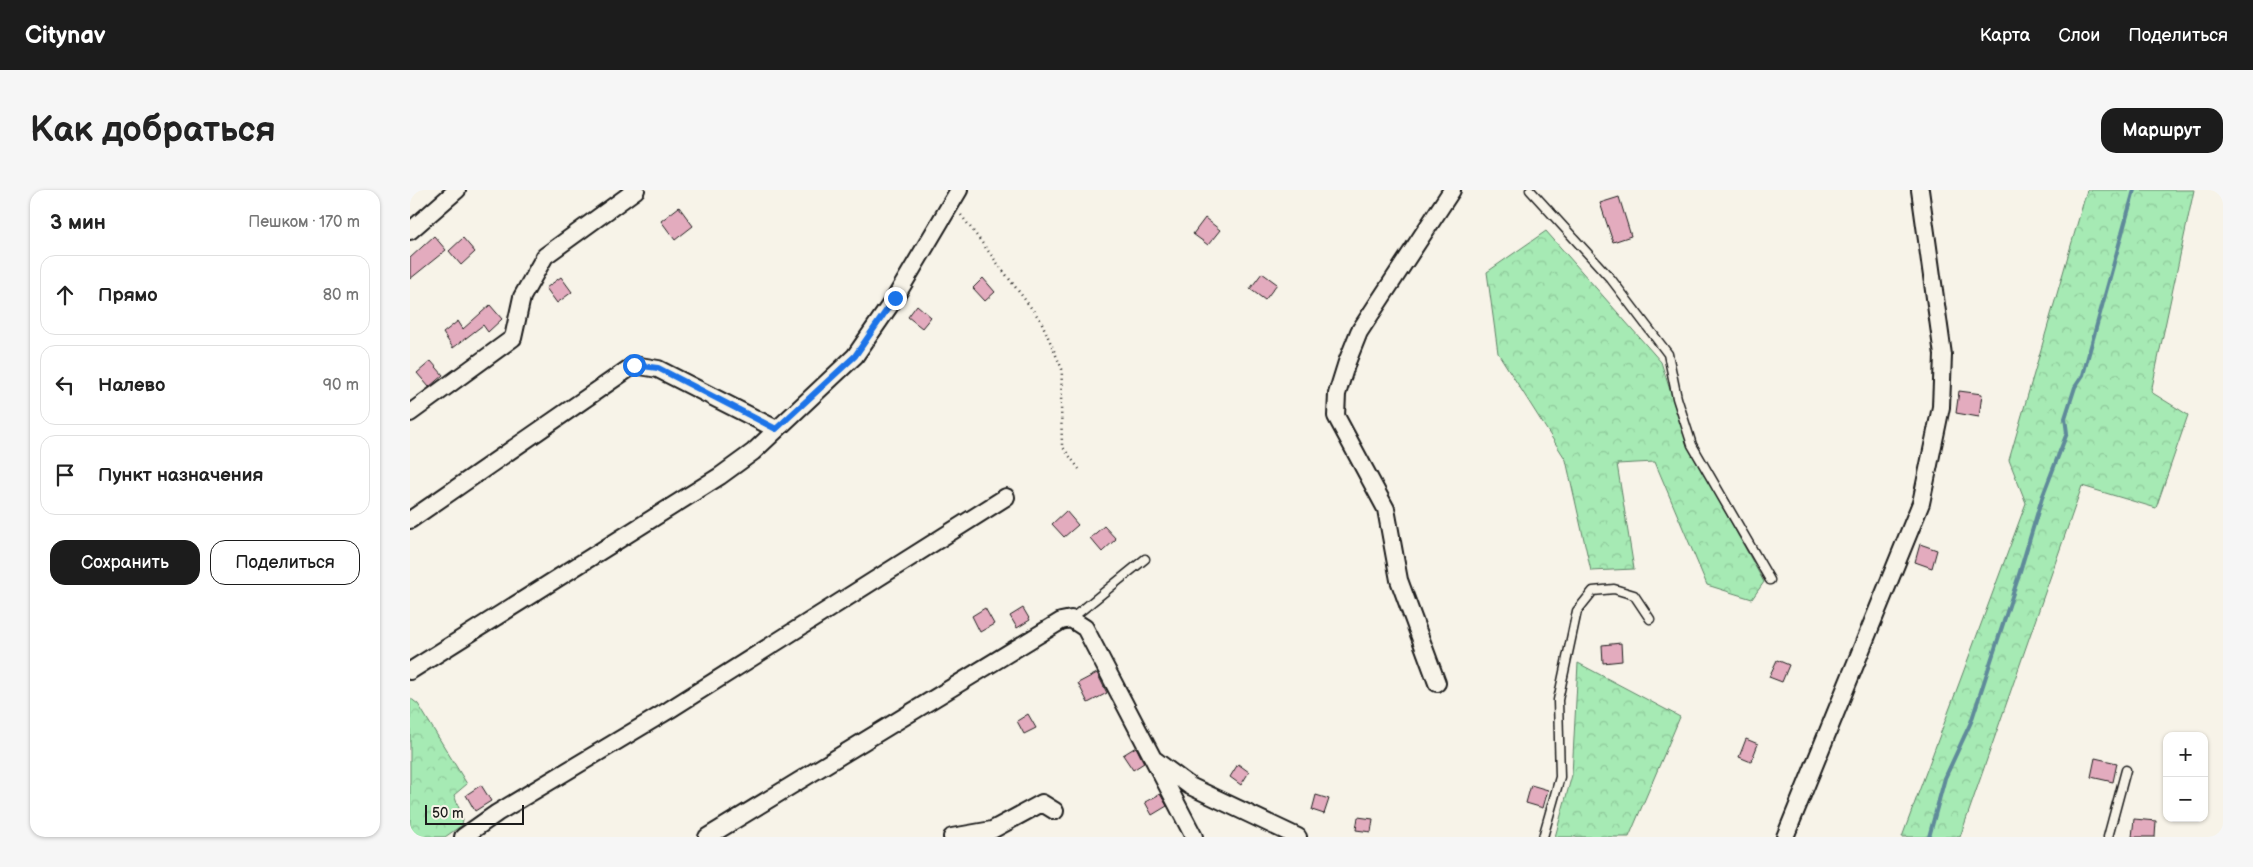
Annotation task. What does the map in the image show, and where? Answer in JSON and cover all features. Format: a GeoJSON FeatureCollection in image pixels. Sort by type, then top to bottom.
{"type":"FeatureCollection","features":[{"type":"Feature","properties":{"kind":"street"},"geometry":{"type":"LineString","coordinates":[[410,231],[457,190]]}},
{"type":"Feature","properties":{"kind":"street"},"geometry":{"type":"LineString","coordinates":[[410,413],[513,338],[522,297],[545,256],[636,190]]}},
{"type":"Feature","properties":{"kind":"street"},"geometry":{"type":"LineString","coordinates":[[1437,683],[1398,580],[1386,509],[1336,416],[1337,394],[1359,332],[1452,190]]}},
{"type":"Feature","properties":{"kind":"street"},"geometry":{"type":"LineString","coordinates":[[1785,837],[1921,502],[1941,407],[1943,355],[1920,190]]}},
{"type":"Feature","properties":{"kind":"street"},"geometry":{"type":"LineString","coordinates":[[410,671],[720,476],[753,452],[855,356],[895,298],[956,197]]}},
{"type":"Feature","properties":{"kind":"street"},"geometry":{"type":"LineString","coordinates":[[410,520],[634,365],[658,368],[776,429]]}},
{"type":"Feature","properties":{"kind":"street"},"geometry":{"type":"LineString","coordinates":[[463,837],[496,813],[669,710],[1006,497]]}},
{"type":"Feature","properties":{"kind":"street"},"geometry":{"type":"LineString","coordinates":[[707,837],[1061,621],[1071,619],[1085,628],[1194,837]]}},
{"type":"Feature","properties":{"kind":"street"},"geometry":{"type":"LineString","coordinates":[[1153,759],[1190,786],[1298,837]]}},
{"type":"Feature","properties":{"kind":"street"},"geometry":{"type":"LineString","coordinates":[[952,837],[994,834],[1042,803],[1055,811]]}},
{"type":"Feature","properties":{"kind":"lane"},"geometry":{"type":"LineString","coordinates":[[1530,190],[1611,280],[1668,354],[1677,398],[1692,445],[1770,580]]}},
{"type":"Feature","properties":{"kind":"lane"},"geometry":{"type":"LineString","coordinates":[[1071,619],[1146,559]]}},
{"type":"Feature","properties":{"kind":"lane"},"geometry":{"type":"LineString","coordinates":[[1543,837],[1560,777],[1558,700],[1577,611],[1593,591],[1614,589],[1634,595],[1650,619]]}},
{"type":"Feature","properties":{"kind":"lane"},"geometry":{"type":"LineString","coordinates":[[2108,837],[2126,770]]}},
{"type":"Feature","properties":{"kind":"path"},"geometry":{"type":"LineString","coordinates":[[956,197],[1041,321],[1062,368],[1062,446],[1079,469]]}},
{"type":"Feature","properties":{"kind":"green space"},"geometry":{"type":"Polygon","coordinates":[[[2087,190],[2194,190],[2151,392],[2188,415],[2156,508],[2082,486],[1960,837],[1902,837],[2026,503],[2009,460],[2087,190]]]}},
{"type":"Feature","properties":{"kind":"green space"},"geometry":{"type":"Polygon","coordinates":[[[1546,231],[1661,362],[1687,443],[1764,582],[1752,599],[1707,585],[1655,462],[1617,464],[1634,569],[1591,571],[1566,460],[1498,353],[1487,272],[1546,231]]]}},
{"type":"Feature","properties":{"kind":"green space"},"geometry":{"type":"Polygon","coordinates":[[[1578,663],[1680,717],[1629,837],[1555,837],[1572,775],[1578,663]]]}},
{"type":"Feature","properties":{"kind":"green space"},"geometry":{"type":"Polygon","coordinates":[[[410,698],[418,704],[467,784],[454,795],[463,819],[462,825],[445,837],[410,837],[410,698]]]}},
{"type":"Feature","properties":{"kind":"building"},"geometry":{"type":"Polygon","coordinates":[[[1619,197],[1631,236],[1613,242],[1600,203],[1619,197]]]}},
{"type":"Feature","properties":{"kind":"building"},"geometry":{"type":"Polygon","coordinates":[[[679,207],[693,226],[675,240],[661,221],[679,207]]]}},
{"type":"Feature","properties":{"kind":"building"},"geometry":{"type":"Polygon","coordinates":[[[1205,218],[1220,230],[1208,245],[1193,234],[1205,218]]]}},
{"type":"Feature","properties":{"kind":"building"},"geometry":{"type":"Polygon","coordinates":[[[434,236],[446,250],[410,279],[410,258],[434,236]]]}},
{"type":"Feature","properties":{"kind":"building"},"geometry":{"type":"Polygon","coordinates":[[[463,238],[475,252],[461,265],[449,251],[463,238]]]}},
{"type":"Feature","properties":{"kind":"building"},"geometry":{"type":"Polygon","coordinates":[[[1262,273],[1277,284],[1265,300],[1250,289],[1262,273]]]}},
{"type":"Feature","properties":{"kind":"building"},"geometry":{"type":"Polygon","coordinates":[[[561,277],[572,292],[557,303],[546,288],[561,277]]]}},
{"type":"Feature","properties":{"kind":"building"},"geometry":{"type":"Polygon","coordinates":[[[983,278],[995,292],[985,301],[973,288],[983,278]]]}},
{"type":"Feature","properties":{"kind":"building"},"geometry":{"type":"Polygon","coordinates":[[[490,305],[502,319],[488,332],[483,325],[453,348],[443,333],[458,321],[463,329],[490,305]]]}},
{"type":"Feature","properties":{"kind":"building"},"geometry":{"type":"Polygon","coordinates":[[[917,305],[931,317],[922,328],[908,317],[917,305]]]}},
{"type":"Feature","properties":{"kind":"building"},"geometry":{"type":"Polygon","coordinates":[[[431,361],[443,375],[429,387],[417,373],[431,361]]]}},
{"type":"Feature","properties":{"kind":"building"},"geometry":{"type":"Polygon","coordinates":[[[1959,391],[1982,394],[1979,417],[1956,413],[1959,391]]]}},
{"type":"Feature","properties":{"kind":"building"},"geometry":{"type":"Polygon","coordinates":[[[1066,511],[1078,525],[1064,537],[1052,524],[1066,511]]]}},
{"type":"Feature","properties":{"kind":"building"},"geometry":{"type":"Polygon","coordinates":[[[1104,526],[1116,539],[1102,552],[1090,538],[1104,526]]]}},
{"type":"Feature","properties":{"kind":"building"},"geometry":{"type":"Polygon","coordinates":[[[1920,544],[1937,550],[1932,568],[1915,562],[1920,544]]]}},
{"type":"Feature","properties":{"kind":"building"},"geometry":{"type":"Polygon","coordinates":[[[985,608],[994,624],[980,632],[972,616],[985,608]]]}},
{"type":"Feature","properties":{"kind":"building"},"geometry":{"type":"Polygon","coordinates":[[[1023,608],[1030,620],[1017,628],[1010,616],[1023,608]]]}},
{"type":"Feature","properties":{"kind":"building"},"geometry":{"type":"Polygon","coordinates":[[[1621,643],[1622,661],[1603,663],[1602,645],[1621,643]]]}},
{"type":"Feature","properties":{"kind":"building"},"geometry":{"type":"Polygon","coordinates":[[[1777,660],[1789,665],[1782,682],[1769,677],[1777,660]]]}},
{"type":"Feature","properties":{"kind":"building"},"geometry":{"type":"Polygon","coordinates":[[[1097,673],[1107,693],[1088,703],[1078,683],[1097,673]]]}},
{"type":"Feature","properties":{"kind":"building"},"geometry":{"type":"Polygon","coordinates":[[[1028,714],[1036,728],[1024,734],[1017,721],[1028,714]]]}},
{"type":"Feature","properties":{"kind":"building"},"geometry":{"type":"Polygon","coordinates":[[[1746,739],[1758,744],[1751,762],[1739,757],[1746,739]]]}},
{"type":"Feature","properties":{"kind":"building"},"geometry":{"type":"Polygon","coordinates":[[[1136,747],[1144,763],[1133,770],[1123,755],[1136,747]]]}},
{"type":"Feature","properties":{"kind":"building"},"geometry":{"type":"Polygon","coordinates":[[[2095,758],[2117,763],[2113,782],[2091,777],[2095,758]]]}},
{"type":"Feature","properties":{"kind":"building"},"geometry":{"type":"Polygon","coordinates":[[[1238,764],[1249,772],[1241,785],[1230,777],[1238,764]]]}},
{"type":"Feature","properties":{"kind":"building"},"geometry":{"type":"Polygon","coordinates":[[[481,785],[491,801],[475,811],[466,795],[481,785]]]}},
{"type":"Feature","properties":{"kind":"building"},"geometry":{"type":"Polygon","coordinates":[[[1531,785],[1548,790],[1543,808],[1526,803],[1531,785]]]}},
{"type":"Feature","properties":{"kind":"building"},"geometry":{"type":"Polygon","coordinates":[[[1160,794],[1167,806],[1152,815],[1145,802],[1160,794]]]}},
{"type":"Feature","properties":{"kind":"building"},"geometry":{"type":"Polygon","coordinates":[[[1316,795],[1329,799],[1324,814],[1312,810],[1316,795]]]}},
{"type":"Feature","properties":{"kind":"building"},"geometry":{"type":"Polygon","coordinates":[[[1358,817],[1373,819],[1371,832],[1356,830],[1358,817]]]}},
{"type":"Feature","properties":{"kind":"building"},"geometry":{"type":"Polygon","coordinates":[[[2134,819],[2156,821],[2155,837],[2132,837],[2134,819]]]}},
{"type":"Feature","properties":{"kind":"waterway"},"geometry":{"type":"LineString","coordinates":[[1929,837],[1945,778],[1971,722],[2042,498],[2067,433],[2065,418],[2075,387],[2083,375],[2134,190]]}},
{"type":"Feature","properties":{"kind":"route"},"geometry":{"type":"LineString","coordinates":[[634,365],[658,368],[776,429],[855,356],[895,298]]}}]}
